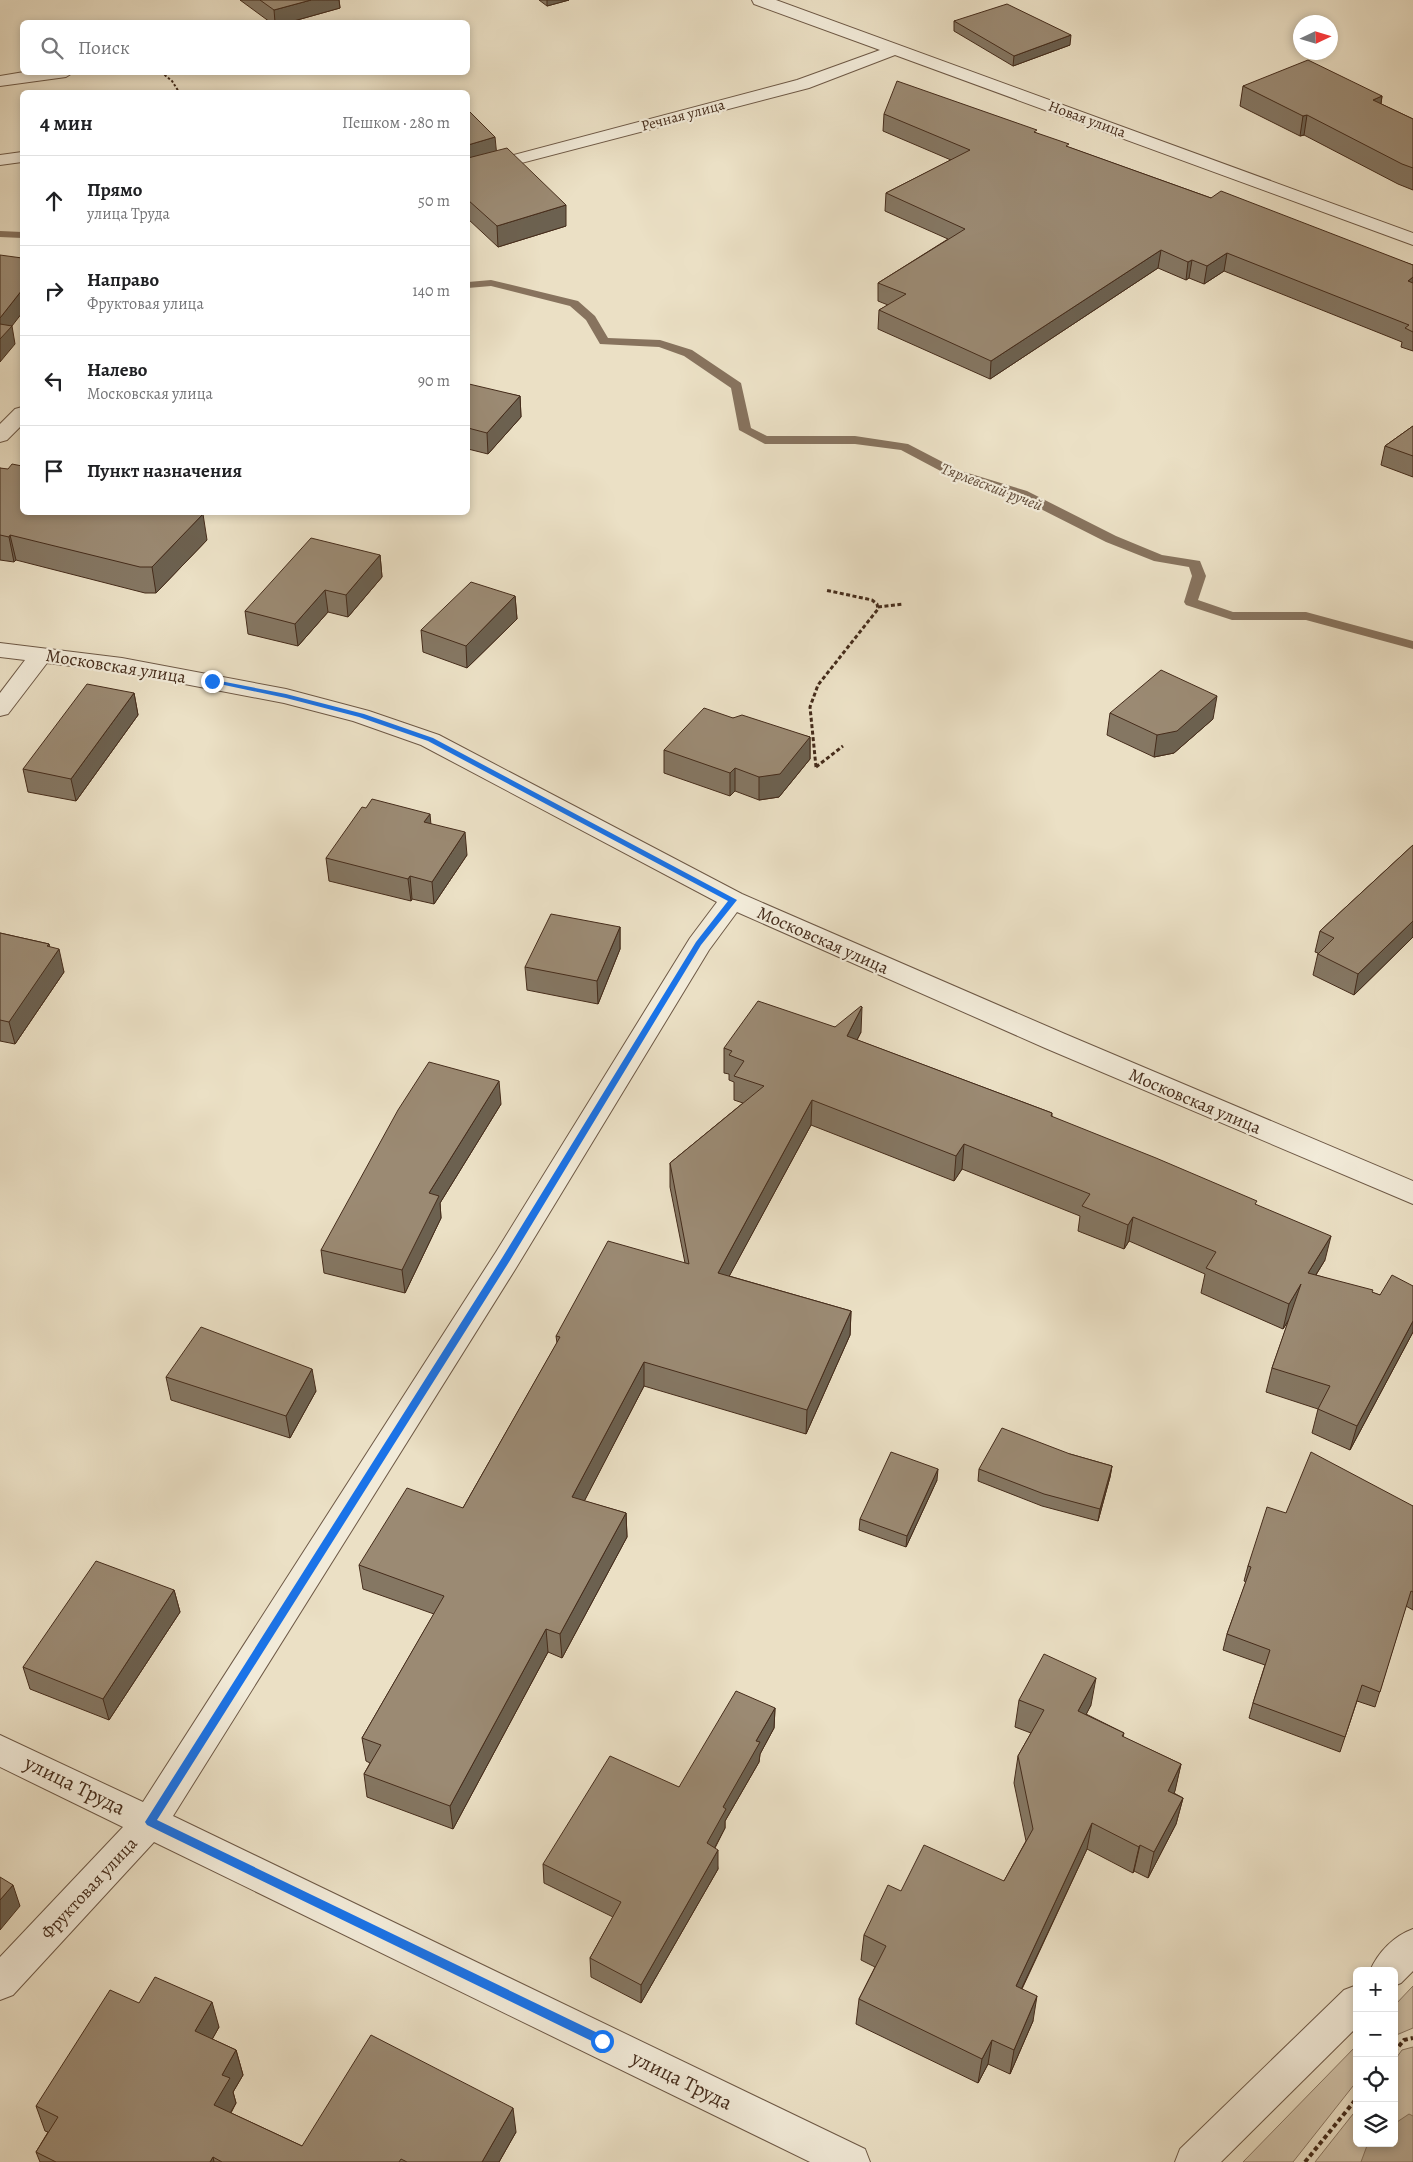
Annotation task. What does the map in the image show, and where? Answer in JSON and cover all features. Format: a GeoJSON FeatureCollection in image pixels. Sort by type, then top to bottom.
{"type":"FeatureCollection","features":[{"type":"Feature","properties":{"kind":"street","name":"Новая улица"},"geometry":{"type":"LineString","coordinates":[[760,0],[1413,239]]}},
{"type":"Feature","properties":{"kind":"street","name":"Речная улица"},"geometry":{"type":"LineString","coordinates":[[470,171],[803,84],[866,62],[895,49]]}},
{"type":"Feature","properties":{"kind":"street"},"geometry":{"type":"LineString","coordinates":[[0,81],[44,75]]}},
{"type":"Feature","properties":{"kind":"street"},"geometry":{"type":"LineString","coordinates":[[0,160],[20,156]]}},
{"type":"Feature","properties":{"kind":"street"},"geometry":{"type":"LineString","coordinates":[[0,436],[20,415]]}},
{"type":"Feature","properties":{"kind":"street","name":"Московская улица"},"geometry":{"type":"LineString","coordinates":[[0,650],[122,665],[221,683],[286,696],[397,727],[430,740],[733,900],[1055,1042],[1413,1193]]}},
{"type":"Feature","properties":{"kind":"street"},"geometry":{"type":"LineString","coordinates":[[0,709],[42,654]]}},
{"type":"Feature","properties":{"kind":"street","name":"Фруктовая улица"},"geometry":{"type":"LineString","coordinates":[[0,1983],[150,1822],[506,1260],[699,944],[733,900]]}},
{"type":"Feature","properties":{"kind":"street","name":"улица Труда"},"geometry":{"type":"LineString","coordinates":[[0,1750],[851,2162]]}},
{"type":"Feature","properties":{"kind":"street"},"geometry":{"type":"LineString","coordinates":[[1392,1967],[1413,1946]]}},
{"type":"Feature","properties":{"kind":"street"},"geometry":{"type":"LineString","coordinates":[[1194,2162],[1353,2006]]}},
{"type":"Feature","properties":{"kind":"path"},"geometry":{"type":"LineString","coordinates":[[165,75],[172,81],[178,90]]}},
{"type":"Feature","properties":{"kind":"path"},"geometry":{"type":"LineString","coordinates":[[825,590],[872,600],[878,607]]}},
{"type":"Feature","properties":{"kind":"path"},"geometry":{"type":"LineString","coordinates":[[878,607],[903,604]]}},
{"type":"Feature","properties":{"kind":"path"},"geometry":{"type":"LineString","coordinates":[[843,746],[816,767],[810,707],[818,685],[878,607]]}},
{"type":"Feature","properties":{"kind":"path"},"geometry":{"type":"LineString","coordinates":[[1398,2047],[1404,2040],[1413,2038]]}},
{"type":"Feature","properties":{"kind":"path"},"geometry":{"type":"LineString","coordinates":[[1305,2162],[1354,2102]]}},
{"type":"Feature","properties":{"kind":"shaded area"},"geometry":{"type":"Polygon","coordinates":[[[1413,1986],[1413,2028],[1398,2034],[1398,2012],[1398,2002],[1413,1986]]]}},
{"type":"Feature","properties":{"kind":"shaded area"},"geometry":{"type":"Polygon","coordinates":[[[1413,2047],[1413,2162],[1315,2162],[1353,2114],[1353,2147],[1398,2147],[1398,2056],[1402,2050],[1413,2047]]]}},
{"type":"Feature","properties":{"kind":"shaded area"},"geometry":{"type":"Polygon","coordinates":[[[1353,2049],[1353,2086],[1293,2162],[1243,2162],[1353,2049]]]}},
{"type":"Feature","properties":{"kind":"shaded area"},"geometry":{"type":"Polygon","coordinates":[[[1409,2114],[1413,2116],[1413,2162],[1361,2162],[1367,2147],[1398,2147],[1398,2121],[1409,2114]]]}},
{"type":"Feature","properties":{"kind":"building"},"geometry":{"type":"Polygon","coordinates":[[[260,0],[311,0],[274,10],[260,0]]]}},
{"type":"Feature","properties":{"kind":"building"},"geometry":{"type":"Polygon","coordinates":[[[1007,4],[1071,35],[1014,56],[954,21],[1007,4]]]}},
{"type":"Feature","properties":{"kind":"building"},"geometry":{"type":"Polygon","coordinates":[[[1308,60],[1382,96],[1373,100],[1413,119],[1413,168],[1307,115],[1303,116],[1243,86],[1308,60]]]}},
{"type":"Feature","properties":{"kind":"building"},"geometry":{"type":"Polygon","coordinates":[[[897,81],[1037,130],[1034,132],[1069,144],[1066,146],[1211,198],[1221,191],[1413,265],[1413,277],[1408,281],[1413,283],[1413,332],[1405,328],[1409,325],[1227,253],[1207,266],[1192,260],[1188,262],[1161,250],[991,361],[879,310],[906,294],[878,283],[965,229],[886,193],[970,150],[884,114],[897,81]]]}},
{"type":"Feature","properties":{"kind":"building"},"geometry":{"type":"Polygon","coordinates":[[[470,112],[495,137],[470,144],[470,112]]]}},
{"type":"Feature","properties":{"kind":"building"},"geometry":{"type":"Polygon","coordinates":[[[507,148],[566,205],[497,226],[470,202],[470,157],[507,148]]]}},
{"type":"Feature","properties":{"kind":"building"},"geometry":{"type":"Polygon","coordinates":[[[0,255],[20,258],[20,293],[0,318],[0,255]]]}},
{"type":"Feature","properties":{"kind":"building"},"geometry":{"type":"Polygon","coordinates":[[[0,324],[12,326],[0,339],[0,324]]]}},
{"type":"Feature","properties":{"kind":"building"},"geometry":{"type":"Polygon","coordinates":[[[470,384],[520,396],[487,433],[470,429],[470,384]]]}},
{"type":"Feature","properties":{"kind":"building"},"geometry":{"type":"Polygon","coordinates":[[[1413,426],[1413,456],[1385,446],[1413,426]]]}},
{"type":"Feature","properties":{"kind":"building"},"geometry":{"type":"Polygon","coordinates":[[[12,464],[20,466],[20,515],[202,515],[152,567],[140,567],[10,535],[9,537],[0,535],[0,468],[8,469],[12,464]]]}},
{"type":"Feature","properties":{"kind":"building"},"geometry":{"type":"Polygon","coordinates":[[[311,538],[380,555],[346,595],[325,590],[295,624],[245,611],[311,538]]]}},
{"type":"Feature","properties":{"kind":"building"},"geometry":{"type":"Polygon","coordinates":[[[471,582],[515,596],[466,646],[421,630],[471,582]]]}},
{"type":"Feature","properties":{"kind":"building"},"geometry":{"type":"Polygon","coordinates":[[[1161,670],[1217,696],[1177,731],[1157,735],[1110,713],[1161,670]]]}},
{"type":"Feature","properties":{"kind":"building"},"geometry":{"type":"Polygon","coordinates":[[[87,684],[134,693],[71,779],[23,769],[87,684]]]}},
{"type":"Feature","properties":{"kind":"building"},"geometry":{"type":"Polygon","coordinates":[[[704,708],[733,718],[742,715],[810,737],[780,774],[759,777],[735,768],[730,773],[664,750],[704,708]]]}},
{"type":"Feature","properties":{"kind":"building"},"geometry":{"type":"Polygon","coordinates":[[[372,799],[430,814],[424,822],[465,832],[432,882],[410,876],[408,879],[326,858],[362,807],[366,808],[372,799]]]}},
{"type":"Feature","properties":{"kind":"building"},"geometry":{"type":"Polygon","coordinates":[[[1413,845],[1413,921],[1358,974],[1318,954],[1334,938],[1320,931],[1413,845]]]}},
{"type":"Feature","properties":{"kind":"building"},"geometry":{"type":"Polygon","coordinates":[[[551,914],[620,927],[597,981],[525,967],[551,914]]]}},
{"type":"Feature","properties":{"kind":"building"},"geometry":{"type":"Polygon","coordinates":[[[0,933],[49,944],[47,946],[59,949],[9,1022],[0,1020],[0,933]]]}},
{"type":"Feature","properties":{"kind":"building"},"geometry":{"type":"Polygon","coordinates":[[[758,1001],[835,1027],[861,1006],[847,1036],[1052,1113],[1051,1116],[1257,1201],[1255,1204],[1331,1236],[1308,1273],[1373,1290],[1372,1292],[1380,1295],[1392,1275],[1413,1286],[1413,1321],[1357,1426],[1318,1409],[1330,1386],[1272,1368],[1301,1284],[1289,1304],[1206,1268],[1216,1252],[1133,1217],[1128,1225],[1082,1206],[1090,1194],[964,1144],[956,1156],[812,1100],[718,1273],[851,1311],[807,1410],[644,1362],[572,1497],[626,1513],[560,1634],[546,1629],[450,1806],[364,1774],[381,1745],[362,1738],[444,1596],[359,1565],[407,1488],[463,1508],[560,1337],[556,1336],[608,1241],[689,1264],[670,1163],[764,1086],[734,1076],[744,1061],[729,1055],[732,1051],[724,1048],[758,1001]]]}},
{"type":"Feature","properties":{"kind":"building"},"geometry":{"type":"Polygon","coordinates":[[[429,1062],[499,1081],[429,1193],[439,1196],[402,1270],[321,1250],[398,1110],[429,1062]]]}},
{"type":"Feature","properties":{"kind":"building"},"geometry":{"type":"Polygon","coordinates":[[[201,1327],[312,1369],[286,1416],[166,1377],[201,1327]]]}},
{"type":"Feature","properties":{"kind":"building"},"geometry":{"type":"Polygon","coordinates":[[[1002,1428],[1070,1454],[1112,1466],[1100,1509],[1044,1494],[979,1469],[1002,1428]]]}},
{"type":"Feature","properties":{"kind":"building"},"geometry":{"type":"Polygon","coordinates":[[[891,1452],[938,1469],[907,1536],[860,1519],[891,1452]]]}},
{"type":"Feature","properties":{"kind":"building"},"geometry":{"type":"Polygon","coordinates":[[[1311,1452],[1413,1506],[1413,1592],[1411,1591],[1380,1692],[1362,1685],[1345,1737],[1253,1703],[1270,1650],[1227,1634],[1251,1567],[1248,1566],[1267,1507],[1286,1513],[1311,1452]]]}},
{"type":"Feature","properties":{"kind":"building"},"geometry":{"type":"Polygon","coordinates":[[[96,1561],[174,1590],[103,1699],[23,1667],[96,1561]]]}},
{"type":"Feature","properties":{"kind":"building"},"geometry":{"type":"Polygon","coordinates":[[[1044,1654],[1096,1678],[1078,1711],[1124,1733],[1122,1736],[1181,1764],[1168,1791],[1183,1798],[1154,1852],[1140,1845],[1139,1847],[1092,1823],[1016,1986],[1037,1996],[1014,2050],[992,2040],[982,2059],[859,1999],[886,1946],[864,1935],[888,1885],[901,1891],[924,1845],[1004,1881],[1033,1829],[1018,1756],[1044,1710],[1019,1700],[1044,1654]]]}},
{"type":"Feature","properties":{"kind":"building"},"geometry":{"type":"Polygon","coordinates":[[[736,1691],[775,1708],[756,1741],[760,1742],[723,1807],[726,1809],[707,1843],[718,1850],[641,1985],[590,1958],[621,1902],[543,1864],[610,1756],[679,1787],[736,1691]]]}},
{"type":"Feature","properties":{"kind":"building"},"geometry":{"type":"Polygon","coordinates":[[[0,1877],[13,1885],[0,1900],[0,1877]]]}},
{"type":"Feature","properties":{"kind":"building"},"geometry":{"type":"Polygon","coordinates":[[[155,1977],[212,2002],[195,2031],[236,2050],[222,2075],[230,2078],[214,2105],[302,2146],[371,2035],[513,2108],[482,2162],[407,2162],[401,2159],[399,2162],[222,2162],[213,2157],[210,2162],[56,2162],[36,2152],[58,2117],[36,2106],[110,1990],[139,2003],[155,1977]]]}},
{"type":"Feature","properties":{"kind":"waterway","name":"Тярлевский ручей"},"geometry":{"type":"LineString","coordinates":[[0,234],[20,235]]}},
{"type":"Feature","properties":{"kind":"waterway","name":"Тярлевский ручей"},"geometry":{"type":"LineString","coordinates":[[470,285],[491,283],[574,303],[591,318],[604,341],[660,344],[688,353],[737,386],[745,430],[765,440],[855,440],[904,447],[954,473],[1022,494],[1111,539],[1159,558],[1195,564],[1199,576],[1191,602],[1232,616],[1306,616],[1413,645]]}},
{"type":"Feature","properties":{"kind":"route"},"geometry":{"type":"LineString","coordinates":[[212,681],[286,696],[361,716],[430,740],[733,900],[699,944],[506,1260],[150,1822],[602,2041]]}}]}
